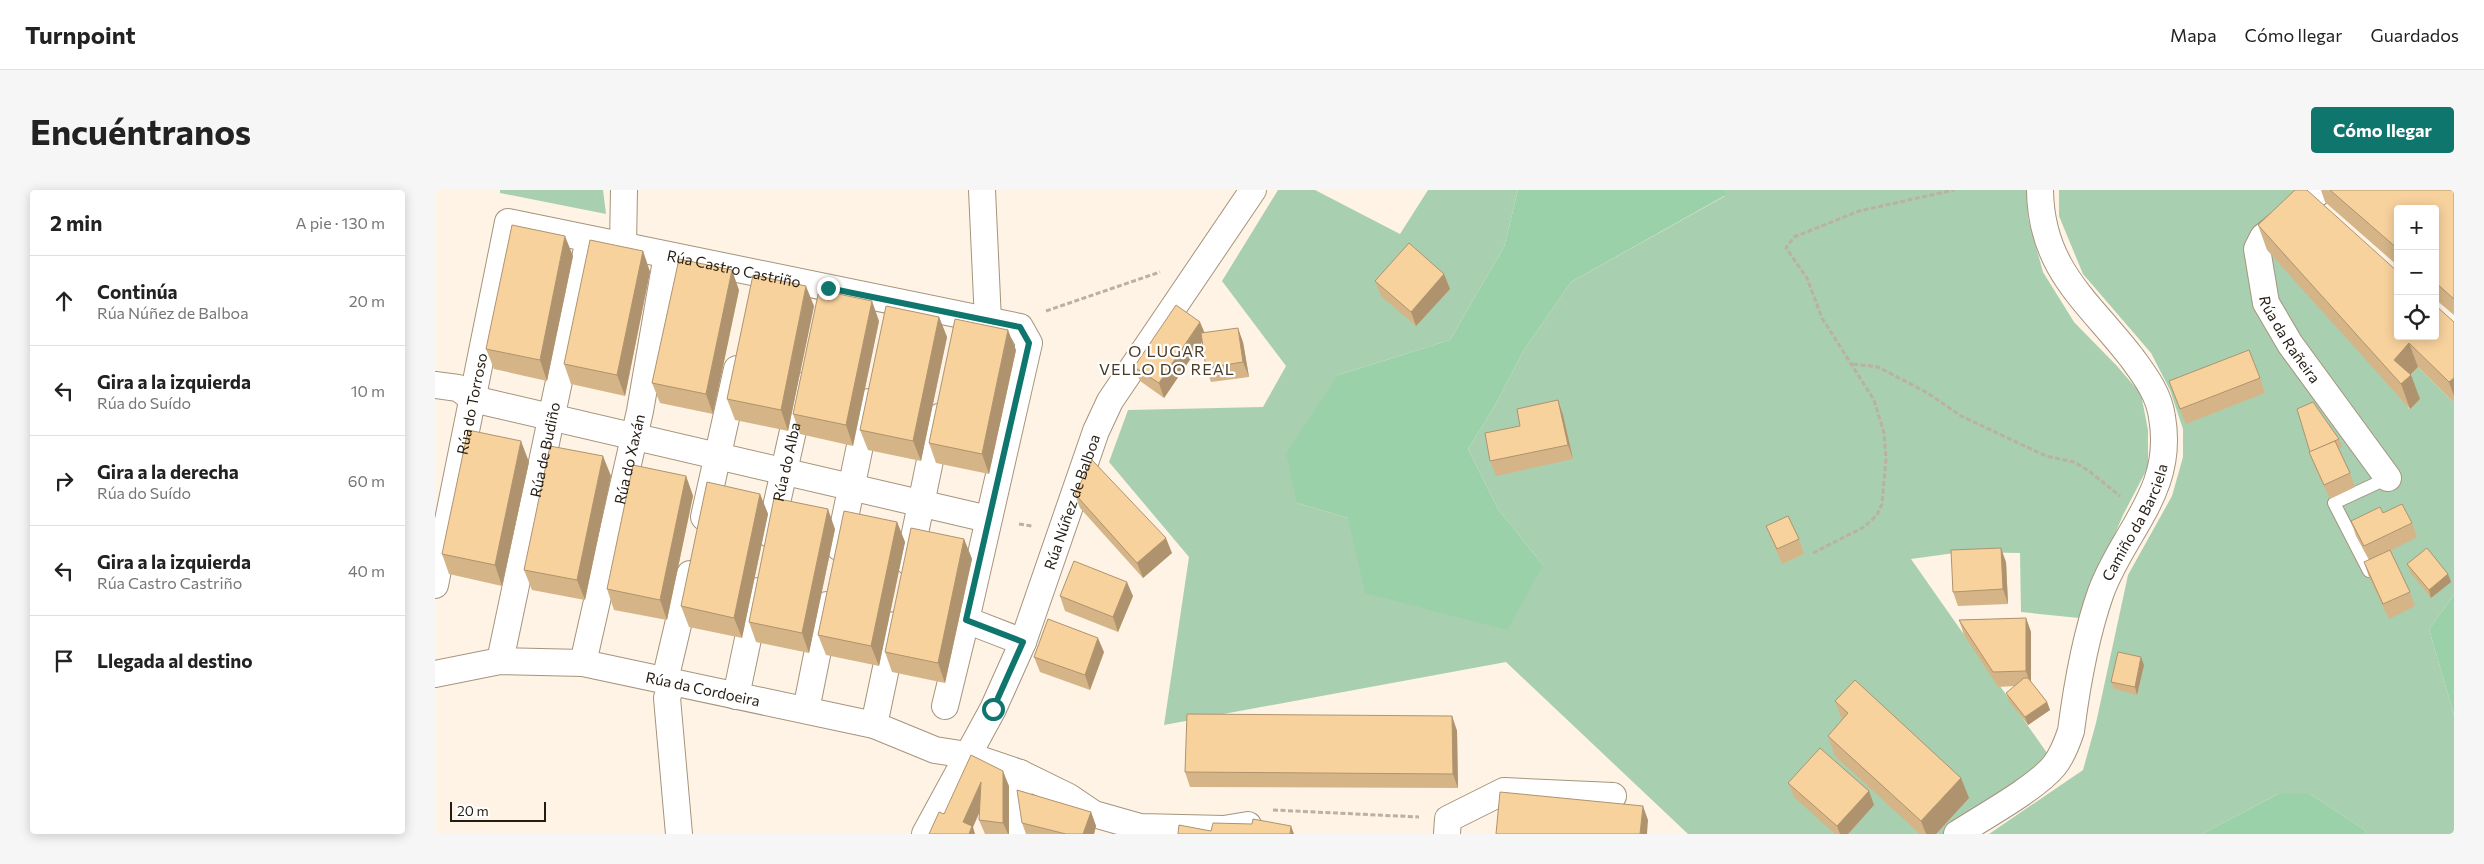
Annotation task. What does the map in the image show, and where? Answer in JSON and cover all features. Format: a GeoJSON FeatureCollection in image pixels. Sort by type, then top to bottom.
{"type":"FeatureCollection","features":[{"type":"Feature","properties":{"kind":"street"},"geometry":{"type":"LineString","coordinates":[[623,246],[624,190]]}},
{"type":"Feature","properties":{"kind":"street"},"geometry":{"type":"LineString","coordinates":[[982,190],[988,321]]}},
{"type":"Feature","properties":{"kind":"street","name":"Rúa Núñez de Balboa"},"geometry":{"type":"LineString","coordinates":[[925,834],[993,709],[1023,642],[1096,431],[1110,401],[1253,190]]}},
{"type":"Feature","properties":{"kind":"street","name":"Camiño da Barciela"},"geometry":{"type":"LineString","coordinates":[[1957,834],[2037,782],[2054,766],[2065,747],[2071,731],[2090,626],[2102,589],[2155,492],[2162,466],[2162,417],[2157,396],[2145,376],[2120,343],[2077,295],[2066,278],[2053,254],[2043,223],[2040,190]]}},
{"type":"Feature","properties":{"kind":"street","name":"Rúa da Rañeira"},"geometry":{"type":"LineString","coordinates":[[2318,201],[2263,238],[2257,249],[2267,303],[2290,344],[2388,478]]}},
{"type":"Feature","properties":{"kind":"street","name":"Rúa Castro Castriño"},"geometry":{"type":"LineString","coordinates":[[508,222],[667,255],[755,284],[824,299],[959,326],[988,321],[1020,327]]}},
{"type":"Feature","properties":{"kind":"street","name":"Rúa do Torroso"},"geometry":{"type":"LineString","coordinates":[[435,585],[508,222]]}},
{"type":"Feature","properties":{"kind":"street","name":"Rúa de Budiño"},"geometry":{"type":"LineString","coordinates":[[500,661],[589,239]]}},
{"type":"Feature","properties":{"kind":"street","name":"Rúa do Xaxán"},"geometry":{"type":"LineString","coordinates":[[583,663],[634,436],[667,255]]}},
{"type":"Feature","properties":{"kind":"street"},"geometry":{"type":"LineString","coordinates":[[945,706],[1029,343],[1020,327]]}},
{"type":"Feature","properties":{"kind":"street"},"geometry":{"type":"LineString","coordinates":[[679,834],[667,698],[668,681],[743,343]]}},
{"type":"Feature","properties":{"kind":"street","name":"Rúa do Alba"},"geometry":{"type":"LineString","coordinates":[[736,696],[807,367]]}},
{"type":"Feature","properties":{"kind":"street"},"geometry":{"type":"LineString","coordinates":[[806,710],[875,378]]}},
{"type":"Feature","properties":{"kind":"street"},"geometry":{"type":"LineString","coordinates":[[435,385],[458,388],[473,399],[988,518]]}},
{"type":"Feature","properties":{"kind":"street"},"geometry":{"type":"LineString","coordinates":[[874,724],[945,392]]}},
{"type":"Feature","properties":{"kind":"street"},"geometry":{"type":"LineString","coordinates":[[966,620],[1023,642]]}},
{"type":"Feature","properties":{"kind":"street","name":"Rúa da Cordoeira"},"geometry":{"type":"LineString","coordinates":[[435,674],[500,661],[583,663],[874,724],[935,750],[967,755],[1020,774],[1069,797],[1094,814],[1140,827],[1224,829],[1263,817]]}},
{"type":"Feature","properties":{"kind":"street"},"geometry":{"type":"LineString","coordinates":[[1016,834],[1020,774]]}},
{"type":"Feature","properties":{"kind":"street"},"geometry":{"type":"LineString","coordinates":[[1447,826],[1504,790],[1613,796]]}},
{"type":"Feature","properties":{"kind":"lane"},"geometry":{"type":"LineString","coordinates":[[2369,571],[2334,503],[2388,478]]}},
{"type":"Feature","properties":{"kind":"path"},"geometry":{"type":"LineString","coordinates":[[1813,553],[1864,527],[1877,515],[1882,504],[1886,459],[1883,433],[1874,400],[1822,318],[1807,278],[1786,248],[1795,238],[1859,211],[1954,190]]}},
{"type":"Feature","properties":{"kind":"path"},"geometry":{"type":"LineString","coordinates":[[1020,327],[1048,309],[1161,272]]}},
{"type":"Feature","properties":{"kind":"path"},"geometry":{"type":"LineString","coordinates":[[1852,364],[1878,367],[1926,392],[1961,416],[2046,456],[2074,462],[2089,471],[2143,513]]}},
{"type":"Feature","properties":{"kind":"path"},"geometry":{"type":"LineString","coordinates":[[1263,817],[1447,826]]}},
{"type":"Feature","properties":{"kind":"green space"},"geometry":{"type":"Polygon","coordinates":[[[500,190],[603,190],[606,214],[500,193],[500,190]]]}},
{"type":"Feature","properties":{"kind":"green space"},"geometry":{"type":"Polygon","coordinates":[[[1278,190],[1315,190],[1400,234],[1428,190],[1518,190],[1504,247],[1450,340],[1338,375],[1297,503],[1348,518],[1543,565],[1498,509],[1468,449],[1494,407],[1524,350],[1571,282],[1725,196],[1725,190],[2027,190],[2028,218],[2043,272],[2074,322],[2117,366],[2141,394],[2148,430],[2148,467],[2123,515],[2079,618],[2021,612],[2020,553],[1962,552],[1911,559],[2047,753],[2033,779],[1945,834],[1688,834],[1506,662],[1164,725],[1189,557],[1109,462],[1128,410],[1263,407],[1286,366],[1222,281],[1278,190]]]}},
{"type":"Feature","properties":{"kind":"green space"},"geometry":{"type":"Polygon","coordinates":[[[1518,190],[1725,190],[1726,195],[1571,282],[1524,350],[1494,407],[1468,449],[1498,509],[1543,565],[1507,630],[1365,593],[1348,518],[1297,503],[1286,453],[1338,375],[1450,340],[1504,247],[1518,190]]]}},
{"type":"Feature","properties":{"kind":"green space"},"geometry":{"type":"Polygon","coordinates":[[[2059,190],[2300,190],[2409,409],[2420,399],[2403,384],[2418,367],[2454,403],[2454,595],[2429,629],[2454,715],[2454,834],[2366,834],[2365,830],[2310,794],[2278,794],[2202,834],[1989,834],[2083,770],[2096,723],[2128,575],[2172,496],[2183,457],[2183,429],[2170,390],[2151,353],[2083,274],[2059,216],[2059,190]]]}},
{"type":"Feature","properties":{"kind":"green space"},"geometry":{"type":"Polygon","coordinates":[[[2454,595],[2454,715],[2429,629],[2454,595]]]}},
{"type":"Feature","properties":{"kind":"green space"},"geometry":{"type":"Polygon","coordinates":[[[2278,794],[2310,794],[2365,830],[2366,834],[2202,834],[2278,794]]]}},
{"type":"Feature","properties":{"kind":"building"},"geometry":{"type":"Polygon","coordinates":[[[2295,190],[2307,190],[2394,268],[2394,340],[2439,340],[2439,309],[2454,322],[2454,378],[2449,382],[2409,343],[2394,360],[2411,375],[2401,384],[2258,225],[2295,190]]]}},
{"type":"Feature","properties":{"kind":"building"},"geometry":{"type":"Polygon","coordinates":[[[2330,190],[2454,190],[2454,299],[2439,286],[2439,205],[2394,205],[2394,246],[2330,190]]]}},
{"type":"Feature","properties":{"kind":"building"},"geometry":{"type":"Polygon","coordinates":[[[512,225],[565,236],[540,360],[486,349],[512,225]]]}},
{"type":"Feature","properties":{"kind":"building"},"geometry":{"type":"Polygon","coordinates":[[[590,240],[643,251],[617,375],[564,364],[590,240]]]}},
{"type":"Feature","properties":{"kind":"building"},"geometry":{"type":"Polygon","coordinates":[[[1409,243],[1444,274],[1411,312],[1375,281],[1409,243]]]}},
{"type":"Feature","properties":{"kind":"building"},"geometry":{"type":"Polygon","coordinates":[[[679,259],[732,270],[706,394],[652,383],[679,259]]]}},
{"type":"Feature","properties":{"kind":"building"},"geometry":{"type":"Polygon","coordinates":[[[753,275],[806,286],[781,410],[727,399],[753,275]]]}},
{"type":"Feature","properties":{"kind":"building"},"geometry":{"type":"Polygon","coordinates":[[[819,290],[872,301],[846,425],[793,414],[819,290]]]}},
{"type":"Feature","properties":{"kind":"building"},"geometry":{"type":"Polygon","coordinates":[[[1176,305],[1200,322],[1159,383],[1134,367],[1176,305]]]}},
{"type":"Feature","properties":{"kind":"building"},"geometry":{"type":"Polygon","coordinates":[[[886,306],[939,317],[913,441],[860,430],[886,306]]]}},
{"type":"Feature","properties":{"kind":"building"},"geometry":{"type":"Polygon","coordinates":[[[955,319],[1008,330],[982,454],[929,443],[955,319]]]}},
{"type":"Feature","properties":{"kind":"building"},"geometry":{"type":"Polygon","coordinates":[[[1238,328],[1243,362],[1206,368],[1201,333],[1238,328]]]}},
{"type":"Feature","properties":{"kind":"building"},"geometry":{"type":"Polygon","coordinates":[[[2249,350],[2260,378],[2180,409],[2169,381],[2249,350]]]}},
{"type":"Feature","properties":{"kind":"building"},"geometry":{"type":"Polygon","coordinates":[[[1558,400],[1568,445],[1490,461],[1485,433],[1520,426],[1517,409],[1558,400]]]}},
{"type":"Feature","properties":{"kind":"building"},"geometry":{"type":"Polygon","coordinates":[[[2313,402],[2339,439],[2310,452],[2297,409],[2313,402]]]}},
{"type":"Feature","properties":{"kind":"building"},"geometry":{"type":"Polygon","coordinates":[[[468,430],[521,441],[495,565],[442,554],[468,430]]]}},
{"type":"Feature","properties":{"kind":"building"},"geometry":{"type":"Polygon","coordinates":[[[2335,441],[2350,473],[2324,485],[2309,452],[2335,441]]]}},
{"type":"Feature","properties":{"kind":"building"},"geometry":{"type":"Polygon","coordinates":[[[550,446],[603,456],[577,580],[524,570],[550,446]]]}},
{"type":"Feature","properties":{"kind":"building"},"geometry":{"type":"Polygon","coordinates":[[[1092,460],[1166,538],[1137,563],[1075,494],[1092,460]]]}},
{"type":"Feature","properties":{"kind":"building"},"geometry":{"type":"Polygon","coordinates":[[[633,465],[686,476],[660,600],[607,589],[633,465]]]}},
{"type":"Feature","properties":{"kind":"building"},"geometry":{"type":"Polygon","coordinates":[[[707,482],[760,494],[734,618],[681,606],[707,482]]]}},
{"type":"Feature","properties":{"kind":"building"},"geometry":{"type":"Polygon","coordinates":[[[774,498],[828,509],[802,633],[749,622],[774,498]]]}},
{"type":"Feature","properties":{"kind":"building"},"geometry":{"type":"Polygon","coordinates":[[[2402,504],[2412,523],[2364,546],[2351,521],[2380,507],[2383,513],[2402,504]]]}},
{"type":"Feature","properties":{"kind":"building"},"geometry":{"type":"Polygon","coordinates":[[[844,511],[897,522],[871,646],[818,635],[844,511]]]}},
{"type":"Feature","properties":{"kind":"building"},"geometry":{"type":"Polygon","coordinates":[[[1788,516],[1799,539],[1777,549],[1766,526],[1788,516]]]}},
{"type":"Feature","properties":{"kind":"building"},"geometry":{"type":"Polygon","coordinates":[[[911,528],[964,539],[938,663],[885,652],[911,528]]]}},
{"type":"Feature","properties":{"kind":"building"},"geometry":{"type":"Polygon","coordinates":[[[2001,548],[2003,589],[1953,592],[1951,550],[2001,548]]]}},
{"type":"Feature","properties":{"kind":"building"},"geometry":{"type":"Polygon","coordinates":[[[2427,548],[2448,574],[2429,590],[2407,564],[2427,548]]]}},
{"type":"Feature","properties":{"kind":"building"},"geometry":{"type":"Polygon","coordinates":[[[2390,550],[2410,592],[2383,604],[2364,562],[2390,550]]]}},
{"type":"Feature","properties":{"kind":"building"},"geometry":{"type":"Polygon","coordinates":[[[1074,561],[1127,582],[1113,617],[1060,596],[1074,561]]]}},
{"type":"Feature","properties":{"kind":"building"},"geometry":{"type":"Polygon","coordinates":[[[2026,618],[2026,671],[1993,672],[1959,620],[2026,618]]]}},
{"type":"Feature","properties":{"kind":"building"},"geometry":{"type":"Polygon","coordinates":[[[1048,619],[1098,638],[1085,675],[1034,657],[1048,619]]]}},
{"type":"Feature","properties":{"kind":"building"},"geometry":{"type":"Polygon","coordinates":[[[2118,652],[2141,657],[2135,687],[2111,682],[2118,652]]]}},
{"type":"Feature","properties":{"kind":"building"},"geometry":{"type":"Polygon","coordinates":[[[2024,678],[2028,678],[2047,702],[2025,717],[2006,693],[2024,678]]]}},
{"type":"Feature","properties":{"kind":"building"},"geometry":{"type":"Polygon","coordinates":[[[1855,680],[1961,778],[1921,821],[1828,736],[1848,713],[1835,701],[1855,680]]]}},
{"type":"Feature","properties":{"kind":"building"},"geometry":{"type":"Polygon","coordinates":[[[1187,714],[1452,716],[1453,774],[1185,772],[1187,714]]]}},
{"type":"Feature","properties":{"kind":"building"},"geometry":{"type":"Polygon","coordinates":[[[1820,748],[1869,791],[1837,826],[1788,783],[1820,748]]]}},
{"type":"Feature","properties":{"kind":"building"},"geometry":{"type":"Polygon","coordinates":[[[971,755],[1003,771],[1003,823],[979,820],[981,782],[963,822],[972,826],[969,834],[929,834],[939,812],[944,814],[971,755]]]}},
{"type":"Feature","properties":{"kind":"building"},"geometry":{"type":"Polygon","coordinates":[[[1017,790],[1091,812],[1083,834],[1066,834],[1022,823],[1017,790]]]}},
{"type":"Feature","properties":{"kind":"building"},"geometry":{"type":"Polygon","coordinates":[[[1500,792],[1643,806],[1640,834],[1496,834],[1500,792]]]}},
{"type":"Feature","properties":{"kind":"building"},"geometry":{"type":"Polygon","coordinates":[[[1253,819],[1291,826],[1290,834],[1178,834],[1179,825],[1211,831],[1213,823],[1252,824],[1253,819]]]}},
{"type":"Feature","properties":{"kind":"district","name":"O LUGAR VELLO DO REAL"},"geometry":{"type":"Point","coordinates":[1167,359]}},
{"type":"Feature","properties":{"kind":"route"},"geometry":{"type":"LineString","coordinates":[[828,288],[1020,327],[1029,343],[966,620],[1023,642],[993,709]]}}]}
